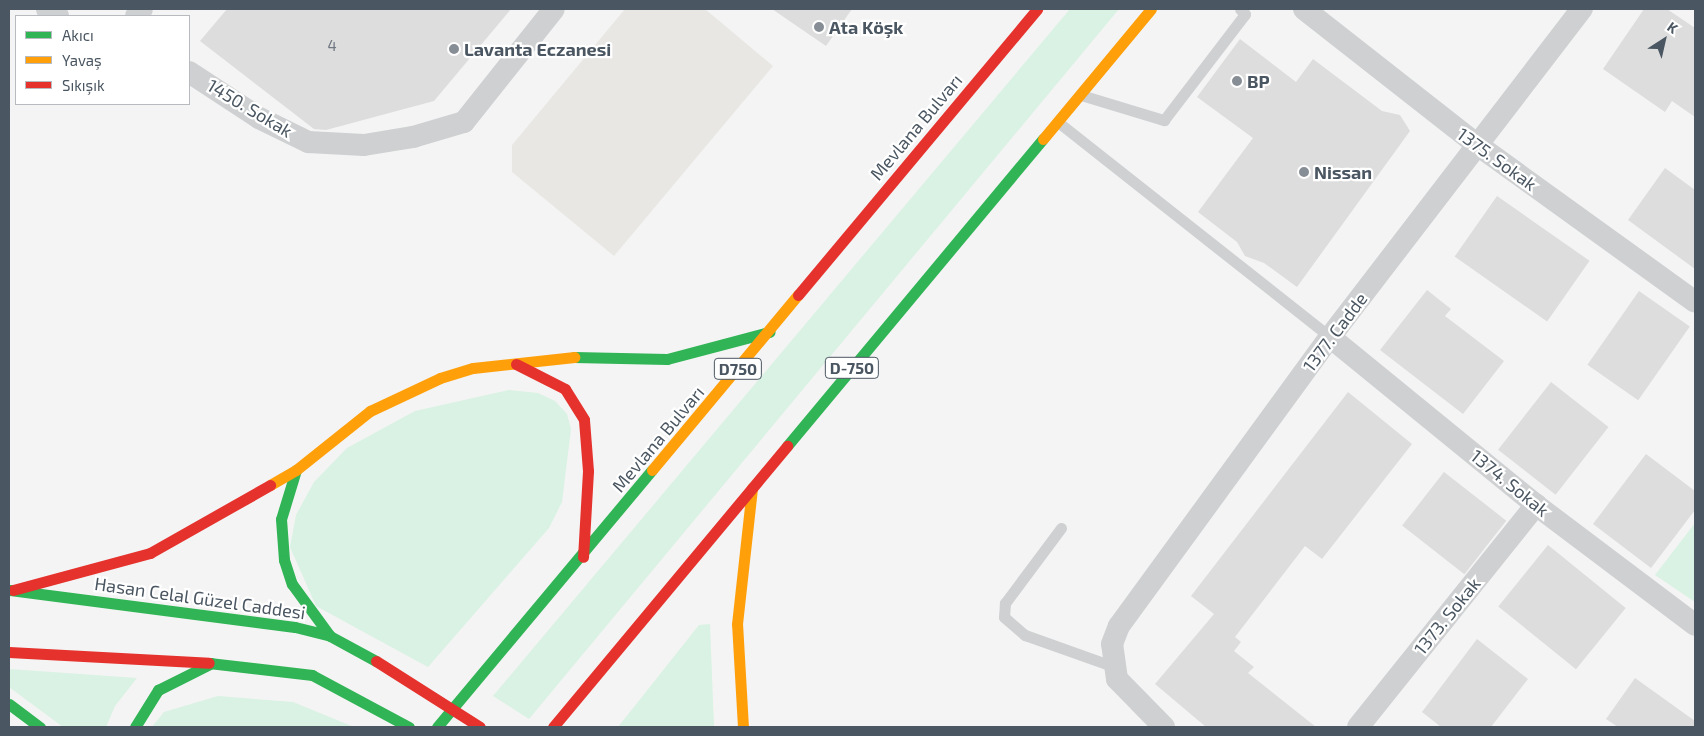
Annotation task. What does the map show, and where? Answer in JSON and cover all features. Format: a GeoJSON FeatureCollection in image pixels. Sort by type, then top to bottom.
{"type":"FeatureCollection","features":[{"type":"Feature","properties":{"kind":"main road","name":"Mevlana Bulvarı"},"geometry":{"type":"LineString","coordinates":[[437,727],[583,557],[1037,9]]}},
{"type":"Feature","properties":{"kind":"main road","name":"D-750"},"geometry":{"type":"LineString","coordinates":[[553,727],[1151,9]]}},
{"type":"Feature","properties":{"kind":"main road"},"geometry":{"type":"LineString","coordinates":[[11,590],[150,553],[296,470],[350,424],[392,399],[440,378],[510,362],[564,357],[667,359],[769,332]]}},
{"type":"Feature","properties":{"kind":"main road"},"geometry":{"type":"LineString","coordinates":[[510,362],[550,377],[565,389],[584,420],[588,471],[583,557]]}},
{"type":"Feature","properties":{"kind":"main road"},"geometry":{"type":"LineString","coordinates":[[296,470],[281,519],[284,560],[292,584],[330,636]]}},
{"type":"Feature","properties":{"kind":"main road"},"geometry":{"type":"LineString","coordinates":[[743,727],[737,624],[752,487]]}},
{"type":"Feature","properties":{"kind":"main road","name":"Hasan Celal Güzel Caddesi"},"geometry":{"type":"LineString","coordinates":[[11,590],[295,627],[330,636],[376,661],[480,727]]}},
{"type":"Feature","properties":{"kind":"main road"},"geometry":{"type":"LineString","coordinates":[[9,652],[212,663],[312,676],[356,695],[409,727]]}},
{"type":"Feature","properties":{"kind":"main road"},"geometry":{"type":"LineString","coordinates":[[135,727],[158,690],[212,663]]}},
{"type":"Feature","properties":{"kind":"main road"},"geometry":{"type":"LineString","coordinates":[[9,704],[40,727]]}},
{"type":"Feature","properties":{"kind":"street","name":"1450. Sokak"},"geometry":{"type":"LineString","coordinates":[[190,73],[259,118],[308,142],[364,145],[413,137],[464,122],[554,9]]}},
{"type":"Feature","properties":{"kind":"street","name":"1375. Sokak"},"geometry":{"type":"LineString","coordinates":[[1304,9],[1479,146],[1695,302]]}},
{"type":"Feature","properties":{"kind":"street","name":"1377. Cadde"},"geometry":{"type":"LineString","coordinates":[[1112,666],[1112,644],[1131,606],[1330,337],[1479,146],[1582,9]]}},
{"type":"Feature","properties":{"kind":"street","name":"1374. Sokak"},"geometry":{"type":"LineString","coordinates":[[1330,337],[1536,505],[1695,625]]}},
{"type":"Feature","properties":{"kind":"street","name":"1373. Sokak"},"geometry":{"type":"LineString","coordinates":[[1358,727],[1536,505]]}},
{"type":"Feature","properties":{"kind":"street"},"geometry":{"type":"LineString","coordinates":[[1112,666],[1117,680],[1164,727]]}},
{"type":"Feature","properties":{"kind":"lane"},"geometry":{"type":"LineString","coordinates":[[1081,95],[1164,120],[1244,14],[1240,9]]}},
{"type":"Feature","properties":{"kind":"lane"},"geometry":{"type":"LineString","coordinates":[[1058,122],[1330,337]]}},
{"type":"Feature","properties":{"kind":"lane"},"geometry":{"type":"LineString","coordinates":[[1061,528],[1005,603],[1004,617],[1024,636],[1112,666]]}},
{"type":"Feature","properties":{"kind":"shaded area"},"geometry":{"type":"Polygon","coordinates":[[[625,9],[705,9],[773,66],[614,256],[512,172],[512,145],[625,9]]]}},
{"type":"Feature","properties":{"kind":"green space"},"geometry":{"type":"Polygon","coordinates":[[[1070,9],[1119,9],[529,719],[493,696],[1070,9]]]}},
{"type":"Feature","properties":{"kind":"green space"},"geometry":{"type":"Polygon","coordinates":[[[509,390],[538,393],[555,401],[567,414],[571,429],[562,502],[549,528],[428,667],[316,606],[290,547],[296,515],[314,482],[347,448],[415,411],[509,390]]]}},
{"type":"Feature","properties":{"kind":"green space"},"geometry":{"type":"Polygon","coordinates":[[[1695,523],[1695,602],[1655,575],[1695,523]]]}},
{"type":"Feature","properties":{"kind":"green space"},"geometry":{"type":"Polygon","coordinates":[[[710,624],[714,727],[618,727],[699,625],[710,624]]]}},
{"type":"Feature","properties":{"kind":"green space"},"geometry":{"type":"Polygon","coordinates":[[[9,669],[137,678],[115,706],[106,727],[63,727],[9,687],[9,669]]]}},
{"type":"Feature","properties":{"kind":"green space"},"geometry":{"type":"Polygon","coordinates":[[[218,696],[293,702],[354,727],[152,727],[164,712],[218,696]]]}},
{"type":"Feature","properties":{"kind":"building"},"geometry":{"type":"Polygon","coordinates":[[[227,9],[511,9],[434,101],[326,130],[314,129],[200,41],[227,9]]]}},
{"type":"Feature","properties":{"kind":"building","name":"Ata Köşk"},"geometry":{"type":"Polygon","coordinates":[[[772,9],[852,9],[826,46],[772,9]]]}},
{"type":"Feature","properties":{"kind":"building"},"geometry":{"type":"Polygon","coordinates":[[[1644,9],[1667,9],[1695,28],[1695,117],[1672,101],[1665,112],[1603,69],[1644,9]]]}},
{"type":"Feature","properties":{"kind":"building","name":"Nissan"},"geometry":{"type":"Polygon","coordinates":[[[1240,39],[1296,82],[1313,59],[1382,111],[1400,115],[1410,131],[1297,287],[1264,263],[1245,256],[1237,242],[1198,212],[1253,138],[1197,97],[1240,39]]]}},
{"type":"Feature","properties":{"kind":"building"},"geometry":{"type":"Polygon","coordinates":[[[1665,168],[1695,190],[1695,269],[1628,220],[1665,168]]]}},
{"type":"Feature","properties":{"kind":"building"},"geometry":{"type":"Polygon","coordinates":[[[1497,196],[1590,261],[1547,321],[1455,257],[1497,196]]]}},
{"type":"Feature","properties":{"kind":"building"},"geometry":{"type":"Polygon","coordinates":[[[1427,290],[1451,309],[1445,316],[1504,361],[1463,414],[1380,350],[1427,290]]]}},
{"type":"Feature","properties":{"kind":"building"},"geometry":{"type":"Polygon","coordinates":[[[1639,291],[1690,327],[1638,400],[1587,365],[1639,291]]]}},
{"type":"Feature","properties":{"kind":"building"},"geometry":{"type":"Polygon","coordinates":[[[1551,382],[1609,427],[1556,495],[1498,450],[1551,382]]]}},
{"type":"Feature","properties":{"kind":"building"},"geometry":{"type":"Polygon","coordinates":[[[1348,392],[1412,444],[1322,559],[1305,546],[1235,637],[1241,642],[1234,651],[1254,667],[1248,673],[1316,727],[1206,727],[1155,684],[1214,614],[1191,596],[1348,392]]]}},
{"type":"Feature","properties":{"kind":"building"},"geometry":{"type":"Polygon","coordinates":[[[1646,454],[1695,491],[1695,510],[1651,568],[1593,524],[1646,454]]]}},
{"type":"Feature","properties":{"kind":"building"},"geometry":{"type":"Polygon","coordinates":[[[1444,472],[1506,521],[1464,574],[1402,526],[1444,472]]]}},
{"type":"Feature","properties":{"kind":"building"},"geometry":{"type":"Polygon","coordinates":[[[1548,545],[1626,608],[1576,669],[1498,606],[1548,545]]]}},
{"type":"Feature","properties":{"kind":"building"},"geometry":{"type":"Polygon","coordinates":[[[1477,639],[1528,679],[1491,727],[1441,727],[1422,712],[1477,639]]]}},
{"type":"Feature","properties":{"kind":"building"},"geometry":{"type":"Polygon","coordinates":[[[1635,678],[1695,721],[1695,727],[1618,727],[1606,719],[1635,678]]]}},
{"type":"Feature","properties":{"kind":"traffic: fast"},"geometry":{"type":"LineString","coordinates":[[787,446],[1043,139]]}},
{"type":"Feature","properties":{"kind":"traffic: fast"},"geometry":{"type":"LineString","coordinates":[[574,357],[667,359],[769,332]]}},
{"type":"Feature","properties":{"kind":"traffic: fast"},"geometry":{"type":"LineString","coordinates":[[296,470],[281,519],[284,560],[292,584],[330,636]]}},
{"type":"Feature","properties":{"kind":"traffic: fast"},"geometry":{"type":"LineString","coordinates":[[437,727],[652,470]]}},
{"type":"Feature","properties":{"kind":"traffic: fast"},"geometry":{"type":"LineString","coordinates":[[10,590],[295,627],[330,636],[376,661]]}},
{"type":"Feature","properties":{"kind":"traffic: fast"},"geometry":{"type":"LineString","coordinates":[[209,663],[312,675],[409,727]]}},
{"type":"Feature","properties":{"kind":"traffic: fast"},"geometry":{"type":"LineString","coordinates":[[135,727],[158,690],[212,663]]}},
{"type":"Feature","properties":{"kind":"traffic: fast"},"geometry":{"type":"LineString","coordinates":[[9,704],[40,727]]}},
{"type":"Feature","properties":{"kind":"traffic: slow"},"geometry":{"type":"LineString","coordinates":[[1043,139],[1151,9]]}},
{"type":"Feature","properties":{"kind":"traffic: slow"},"geometry":{"type":"LineString","coordinates":[[652,470],[798,295]]}},
{"type":"Feature","properties":{"kind":"traffic: slow"},"geometry":{"type":"LineString","coordinates":[[270,485],[296,470],[370,411],[440,378],[473,368],[574,357]]}},
{"type":"Feature","properties":{"kind":"traffic: slow"},"geometry":{"type":"LineString","coordinates":[[743,727],[737,624],[752,488]]}},
{"type":"Feature","properties":{"kind":"traffic: jam"},"geometry":{"type":"LineString","coordinates":[[798,295],[1037,9]]}},
{"type":"Feature","properties":{"kind":"traffic: jam"},"geometry":{"type":"LineString","coordinates":[[516,364],[565,389],[584,420],[588,471],[583,557]]}},
{"type":"Feature","properties":{"kind":"traffic: jam"},"geometry":{"type":"LineString","coordinates":[[553,727],[787,446]]}},
{"type":"Feature","properties":{"kind":"traffic: jam"},"geometry":{"type":"LineString","coordinates":[[13,590],[150,553],[270,485]]}},
{"type":"Feature","properties":{"kind":"traffic: jam"},"geometry":{"type":"LineString","coordinates":[[9,652],[209,663]]}},
{"type":"Feature","properties":{"kind":"traffic: jam"},"geometry":{"type":"LineString","coordinates":[[376,661],[480,727]]}},
{"type":"Feature","properties":{"kind":"place","name":"Ata Köşk"},"geometry":{"type":"Point","coordinates":[819,27]}},
{"type":"Feature","properties":{"kind":"place","name":"Lavanta Eczanesi"},"geometry":{"type":"Point","coordinates":[454,49]}},
{"type":"Feature","properties":{"kind":"place","name":"BP"},"geometry":{"type":"Point","coordinates":[1237,81]}},
{"type":"Feature","properties":{"kind":"place","name":"Nissan"},"geometry":{"type":"Point","coordinates":[1304,172]}}]}
